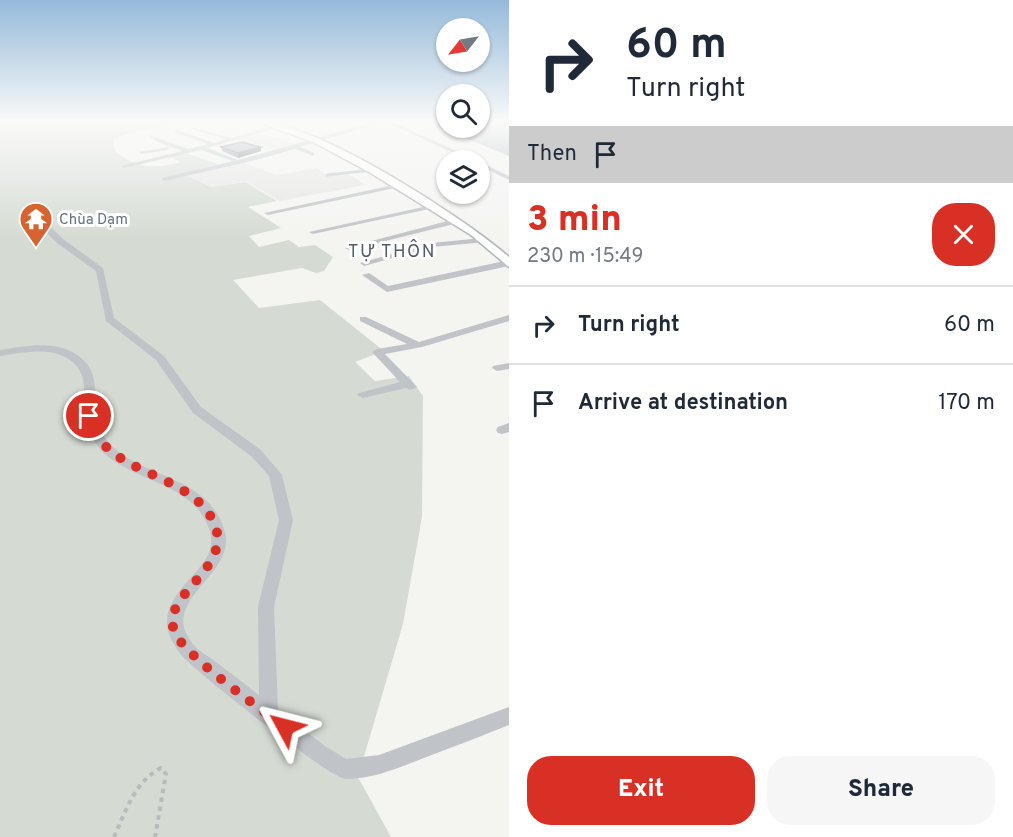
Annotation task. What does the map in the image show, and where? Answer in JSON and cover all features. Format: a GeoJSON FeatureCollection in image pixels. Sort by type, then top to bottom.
{"type":"FeatureCollection","features":[{"type":"Feature","properties":{"kind":"main road"},"geometry":{"type":"LineString","coordinates":[[355,161],[455,221],[509,263]]}},
{"type":"Feature","properties":{"kind":"street"},"geometry":{"type":"LineString","coordinates":[[124,166],[143,161]]}},
{"type":"Feature","properties":{"kind":"street"},"geometry":{"type":"LineString","coordinates":[[164,179],[232,161]]}},
{"type":"Feature","properties":{"kind":"street"},"geometry":{"type":"LineString","coordinates":[[490,169],[509,178]]}},
{"type":"Feature","properties":{"kind":"street"},"geometry":{"type":"LineString","coordinates":[[268,213],[398,186]]}},
{"type":"Feature","properties":{"kind":"street"},"geometry":{"type":"LineString","coordinates":[[313,232],[432,207]]}},
{"type":"Feature","properties":{"kind":"street"},"geometry":{"type":"LineString","coordinates":[[33,214],[60,241],[100,270],[108,320],[160,358],[197,410],[256,453],[275,475],[286,520],[266,607],[269,715]]}},
{"type":"Feature","properties":{"kind":"street"},"geometry":{"type":"LineString","coordinates":[[349,248],[455,221]]}},
{"type":"Feature","properties":{"kind":"street"},"geometry":{"type":"LineString","coordinates":[[364,263],[432,245],[482,240]]}},
{"type":"Feature","properties":{"kind":"street"},"geometry":{"type":"LineString","coordinates":[[366,275],[387,290],[509,263]]}},
{"type":"Feature","properties":{"kind":"street"},"geometry":{"type":"LineString","coordinates":[[363,394],[409,385],[377,352],[418,345],[509,318]]}},
{"type":"Feature","properties":{"kind":"street"},"geometry":{"type":"LineString","coordinates":[[363,319],[418,345]]}},
{"type":"Feature","properties":{"kind":"street"},"geometry":{"type":"LineString","coordinates":[[0,353],[44,347],[75,358],[90,376],[89,416],[94,430],[104,445],[119,456],[190,493],[204,506],[219,534],[218,548],[180,602],[174,620],[174,631],[188,651],[333,764],[344,769],[355,770],[379,765],[509,716]]}},
{"type":"Feature","properties":{"kind":"lane"},"geometry":{"type":"LineString","coordinates":[[327,175],[372,170]]}},
{"type":"Feature","properties":{"kind":"path"},"geometry":{"type":"LineString","coordinates":[[114,837],[141,782],[152,771],[161,768],[166,774],[166,786],[155,837]]}},
{"type":"Feature","properties":{"kind":"shaded area"},"geometry":{"type":"Polygon","coordinates":[[[0,161],[130,161],[146,166],[163,166],[181,162],[179,161],[209,161],[218,164],[183,174],[212,187],[246,182],[277,201],[248,207],[281,228],[249,236],[259,247],[289,240],[299,247],[315,245],[333,257],[324,271],[316,273],[302,268],[233,280],[259,308],[320,300],[384,351],[355,362],[375,381],[409,376],[423,396],[422,517],[403,624],[358,777],[391,837],[0,837],[0,161]]]}},
{"type":"Feature","properties":{"kind":"shaded area"},"geometry":{"type":"Polygon","coordinates":[[[238,161],[277,175],[317,168],[328,176],[348,174],[365,185],[279,201],[246,181],[213,187],[188,176],[238,161]]]}},
{"type":"Feature","properties":{"kind":"place","name":"Chùa Dạm"},"geometry":{"type":"Point","coordinates":[36,248]}},
{"type":"Feature","properties":{"kind":"district","name":"TỰ THÔN"},"geometry":{"type":"Point","coordinates":[392,251]}},
{"type":"Feature","properties":{"kind":"route"},"geometry":{"type":"LineString","coordinates":[[89,416],[98,438],[112,452],[190,493],[198,499],[210,515],[219,534],[218,548],[180,602],[174,620],[174,631],[188,651],[285,727]]}}]}
